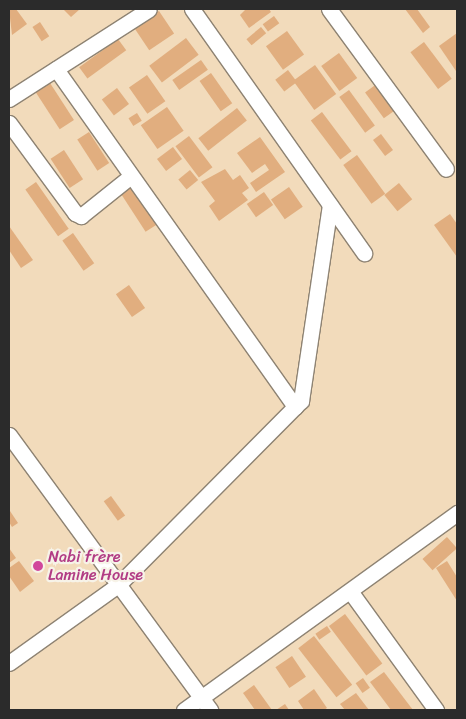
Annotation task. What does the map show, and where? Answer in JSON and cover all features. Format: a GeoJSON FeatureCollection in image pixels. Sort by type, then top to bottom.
{"type":"FeatureCollection","features":[{"type":"Feature","properties":{"kind":"street"},"geometry":{"type":"LineString","coordinates":[[9,99],[149,9]]}},
{"type":"Feature","properties":{"kind":"street"},"geometry":{"type":"LineString","coordinates":[[192,9],[364,253]]}},
{"type":"Feature","properties":{"kind":"street"},"geometry":{"type":"LineString","coordinates":[[329,9],[446,169]]}},
{"type":"Feature","properties":{"kind":"street"},"geometry":{"type":"LineString","coordinates":[[56,69],[295,407]]}},
{"type":"Feature","properties":{"kind":"street"},"geometry":{"type":"LineString","coordinates":[[9,123],[75,213],[81,216],[131,176]]}},
{"type":"Feature","properties":{"kind":"street"},"geometry":{"type":"LineString","coordinates":[[9,663],[118,585],[301,401],[330,205]]}},
{"type":"Feature","properties":{"kind":"street"},"geometry":{"type":"LineString","coordinates":[[9,435],[205,704]]}},
{"type":"Feature","properties":{"kind":"street"},"geometry":{"type":"LineString","coordinates":[[184,710],[205,704],[350,591],[457,513]]}},
{"type":"Feature","properties":{"kind":"street"},"geometry":{"type":"LineString","coordinates":[[350,591],[436,710]]}},
{"type":"Feature","properties":{"kind":"building"},"geometry":{"type":"Polygon","coordinates":[[[9,9],[16,9],[27,24],[12,35],[9,9]]]}},
{"type":"Feature","properties":{"kind":"building"},"geometry":{"type":"Polygon","coordinates":[[[63,9],[80,9],[71,17],[63,9]]]}},
{"type":"Feature","properties":{"kind":"building"},"geometry":{"type":"Polygon","coordinates":[[[246,9],[269,9],[271,12],[249,28],[240,15],[246,9]]]}},
{"type":"Feature","properties":{"kind":"building"},"geometry":{"type":"Polygon","coordinates":[[[405,9],[417,9],[430,27],[423,33],[405,9]]]}},
{"type":"Feature","properties":{"kind":"building"},"geometry":{"type":"Polygon","coordinates":[[[159,11],[174,33],[149,50],[134,28],[159,11]]]}},
{"type":"Feature","properties":{"kind":"building"},"geometry":{"type":"Polygon","coordinates":[[[274,16],[279,23],[268,32],[263,24],[274,16]]]}},
{"type":"Feature","properties":{"kind":"building"},"geometry":{"type":"Polygon","coordinates":[[[40,22],[49,36],[42,41],[32,27],[40,22]]]}},
{"type":"Feature","properties":{"kind":"building"},"geometry":{"type":"Polygon","coordinates":[[[261,27],[266,33],[252,45],[246,39],[261,27]]]}},
{"type":"Feature","properties":{"kind":"building"},"geometry":{"type":"Polygon","coordinates":[[[287,31],[304,54],[283,70],[266,46],[287,31]]]}},
{"type":"Feature","properties":{"kind":"building"},"geometry":{"type":"Polygon","coordinates":[[[457,33],[457,70],[456,71],[439,46],[457,33]]]}},
{"type":"Feature","properties":{"kind":"building"},"geometry":{"type":"Polygon","coordinates":[[[186,38],[199,55],[162,82],[149,66],[186,38]]]}},
{"type":"Feature","properties":{"kind":"building"},"geometry":{"type":"Polygon","coordinates":[[[118,39],[126,50],[87,79],[79,67],[118,39]]]}},
{"type":"Feature","properties":{"kind":"building"},"geometry":{"type":"Polygon","coordinates":[[[424,42],[452,79],[438,89],[410,52],[424,42]]]}},
{"type":"Feature","properties":{"kind":"building"},"geometry":{"type":"Polygon","coordinates":[[[339,53],[357,78],[339,91],[321,66],[339,53]]]}},
{"type":"Feature","properties":{"kind":"building"},"geometry":{"type":"Polygon","coordinates":[[[201,60],[208,70],[179,90],[172,80],[201,60]]]}},
{"type":"Feature","properties":{"kind":"building"},"geometry":{"type":"Polygon","coordinates":[[[315,65],[336,94],[314,110],[293,81],[315,65]]]}},
{"type":"Feature","properties":{"kind":"building"},"geometry":{"type":"Polygon","coordinates":[[[288,70],[297,82],[284,92],[275,80],[288,70]]]}},
{"type":"Feature","properties":{"kind":"building"},"geometry":{"type":"Polygon","coordinates":[[[211,73],[232,103],[221,111],[200,81],[211,73]]]}},
{"type":"Feature","properties":{"kind":"building"},"geometry":{"type":"Polygon","coordinates":[[[147,75],[165,101],[147,114],[129,88],[147,75]]]}},
{"type":"Feature","properties":{"kind":"building"},"geometry":{"type":"Polygon","coordinates":[[[50,83],[74,120],[60,129],[36,92],[50,83]]]}},
{"type":"Feature","properties":{"kind":"building"},"geometry":{"type":"Polygon","coordinates":[[[378,83],[397,109],[384,118],[365,92],[378,83]]]}},
{"type":"Feature","properties":{"kind":"building"},"geometry":{"type":"Polygon","coordinates":[[[117,88],[129,104],[114,115],[102,99],[117,88]]]}},
{"type":"Feature","properties":{"kind":"building"},"geometry":{"type":"Polygon","coordinates":[[[349,90],[375,126],[365,133],[339,97],[349,90]]]}},
{"type":"Feature","properties":{"kind":"building"},"geometry":{"type":"Polygon","coordinates":[[[167,107],[184,131],[157,149],[141,125],[167,107]]]}},
{"type":"Feature","properties":{"kind":"building"},"geometry":{"type":"Polygon","coordinates":[[[237,108],[247,121],[208,151],[198,138],[237,108]]]}},
{"type":"Feature","properties":{"kind":"building"},"geometry":{"type":"Polygon","coordinates":[[[322,112],[351,151],[340,160],[311,120],[322,112]]]}},
{"type":"Feature","properties":{"kind":"building"},"geometry":{"type":"Polygon","coordinates":[[[137,113],[142,121],[133,126],[129,118],[137,113]]]}},
{"type":"Feature","properties":{"kind":"building"},"geometry":{"type":"Polygon","coordinates":[[[89,132],[109,163],[97,171],[77,140],[89,132]]]}},
{"type":"Feature","properties":{"kind":"building"},"geometry":{"type":"Polygon","coordinates":[[[381,134],[393,150],[385,156],[373,140],[381,134]]]}},
{"type":"Feature","properties":{"kind":"building"},"geometry":{"type":"Polygon","coordinates":[[[189,136],[212,167],[199,177],[175,146],[189,136]]]}},
{"type":"Feature","properties":{"kind":"building"},"geometry":{"type":"Polygon","coordinates":[[[260,137],[285,172],[256,192],[250,183],[269,170],[265,164],[252,173],[237,153],[260,137]]]}},
{"type":"Feature","properties":{"kind":"building"},"geometry":{"type":"Polygon","coordinates":[[[173,147],[182,159],[166,171],[157,159],[173,147]]]}},
{"type":"Feature","properties":{"kind":"building"},"geometry":{"type":"Polygon","coordinates":[[[64,150],[83,179],[70,188],[51,159],[64,150]]]}},
{"type":"Feature","properties":{"kind":"building"},"geometry":{"type":"Polygon","coordinates":[[[357,155],[385,194],[371,204],[343,165],[357,155]]]}},
{"type":"Feature","properties":{"kind":"building"},"geometry":{"type":"Polygon","coordinates":[[[225,169],[233,180],[240,175],[249,188],[242,193],[248,200],[219,221],[209,206],[215,201],[201,182],[225,169]]]}},
{"type":"Feature","properties":{"kind":"building"},"geometry":{"type":"Polygon","coordinates":[[[190,170],[198,180],[187,190],[178,179],[190,170]]]}},
{"type":"Feature","properties":{"kind":"building"},"geometry":{"type":"Polygon","coordinates":[[[36,182],[69,229],[58,236],[25,189],[36,182]]]}},
{"type":"Feature","properties":{"kind":"building"},"geometry":{"type":"Polygon","coordinates":[[[399,183],[412,199],[397,211],[384,195],[399,183]]]}},
{"type":"Feature","properties":{"kind":"building"},"geometry":{"type":"Polygon","coordinates":[[[132,187],[157,225],[146,232],[121,194],[132,187]]]}},
{"type":"Feature","properties":{"kind":"building"},"geometry":{"type":"Polygon","coordinates":[[[289,187],[303,207],[285,219],[271,200],[289,187]]]}},
{"type":"Feature","properties":{"kind":"building"},"geometry":{"type":"Polygon","coordinates":[[[264,192],[273,205],[256,217],[247,204],[264,192]]]}},
{"type":"Feature","properties":{"kind":"building"},"geometry":{"type":"Polygon","coordinates":[[[450,214],[457,224],[457,257],[434,225],[450,214]]]}},
{"type":"Feature","properties":{"kind":"building"},"geometry":{"type":"Polygon","coordinates":[[[9,226],[33,260],[21,268],[9,250],[9,226]]]}},
{"type":"Feature","properties":{"kind":"building"},"geometry":{"type":"Polygon","coordinates":[[[73,233],[94,263],[84,271],[62,240],[73,233]]]}},
{"type":"Feature","properties":{"kind":"building"},"geometry":{"type":"Polygon","coordinates":[[[129,285],[145,308],[132,317],[116,294],[129,285]]]}},
{"type":"Feature","properties":{"kind":"building"},"geometry":{"type":"Polygon","coordinates":[[[111,496],[125,515],[118,521],[104,501],[111,496]]]}},
{"type":"Feature","properties":{"kind":"building"},"geometry":{"type":"Polygon","coordinates":[[[10,511],[18,523],[12,527],[9,522],[10,511]]]}},
{"type":"Feature","properties":{"kind":"building"},"geometry":{"type":"Polygon","coordinates":[[[447,537],[457,548],[433,570],[422,559],[447,537]]]}},
{"type":"Feature","properties":{"kind":"building"},"geometry":{"type":"Polygon","coordinates":[[[9,548],[16,558],[9,563],[9,548]]]}},
{"type":"Feature","properties":{"kind":"building"},"geometry":{"type":"Polygon","coordinates":[[[19,561],[34,581],[20,592],[9,576],[9,568],[19,561]]]}},
{"type":"Feature","properties":{"kind":"building"},"geometry":{"type":"Polygon","coordinates":[[[447,561],[457,577],[457,601],[436,568],[447,561]]]}},
{"type":"Feature","properties":{"kind":"building"},"geometry":{"type":"Polygon","coordinates":[[[345,614],[382,664],[366,676],[329,626],[345,614]]]}},
{"type":"Feature","properties":{"kind":"building"},"geometry":{"type":"Polygon","coordinates":[[[327,626],[331,632],[319,640],[315,634],[327,626]]]}},
{"type":"Feature","properties":{"kind":"building"},"geometry":{"type":"Polygon","coordinates":[[[314,636],[352,685],[336,697],[298,648],[314,636]]]}},
{"type":"Feature","properties":{"kind":"building"},"geometry":{"type":"Polygon","coordinates":[[[292,656],[306,677],[289,688],[275,667],[292,656]]]}},
{"type":"Feature","properties":{"kind":"building"},"geometry":{"type":"Polygon","coordinates":[[[384,672],[413,710],[391,710],[370,682],[384,672]]]}},
{"type":"Feature","properties":{"kind":"building"},"geometry":{"type":"Polygon","coordinates":[[[363,678],[370,688],[363,693],[356,683],[363,678]]]}},
{"type":"Feature","properties":{"kind":"building"},"geometry":{"type":"Polygon","coordinates":[[[254,685],[272,710],[255,710],[243,693],[254,685]]]}},
{"type":"Feature","properties":{"kind":"building"},"geometry":{"type":"Polygon","coordinates":[[[314,689],[327,708],[324,710],[304,710],[298,701],[314,689]]]}},
{"type":"Feature","properties":{"kind":"building"},"geometry":{"type":"Polygon","coordinates":[[[356,693],[369,710],[345,710],[340,704],[356,693]]]}},
{"type":"Feature","properties":{"kind":"building"},"geometry":{"type":"Polygon","coordinates":[[[285,704],[289,710],[276,710],[285,704]]]}},
{"type":"Feature","properties":{"kind":"place","name":"Nabi frère Lamine House"},"geometry":{"type":"Point","coordinates":[38,566]}}]}
